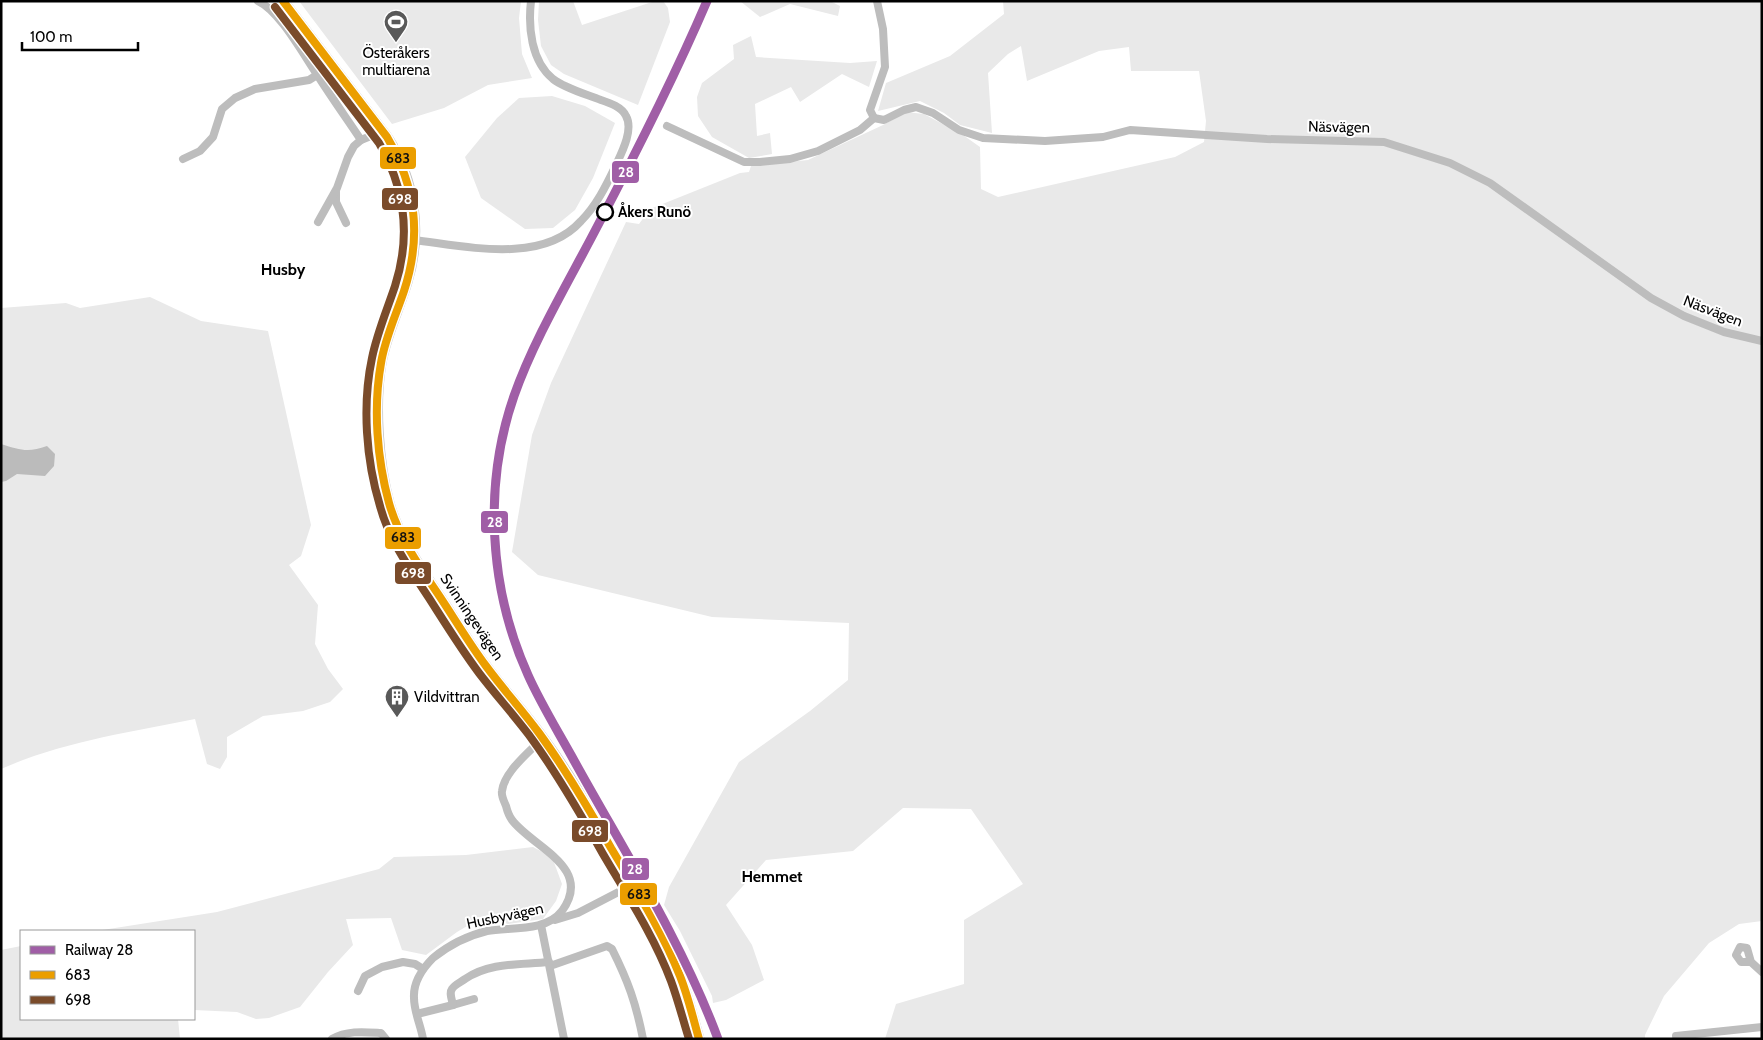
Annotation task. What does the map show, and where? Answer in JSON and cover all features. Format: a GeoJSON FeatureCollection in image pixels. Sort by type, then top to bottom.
{"type":"FeatureCollection","features":[{"type":"Feature","properties":{"kind":"main road","name":"Svinningevägen"},"geometry":{"type":"LineString","coordinates":[[283,1],[383,131],[398,157],[409,184],[414,211],[414,240],[410,270],[386,343],[378,386],[381,460],[388,501],[408,547],[454,619],[485,665],[543,738],[578,790],[632,885],[679,974],[688,998],[699,1039]]}},
{"type":"Feature","properties":{"kind":"street"},"geometry":{"type":"LineString","coordinates":[[258,1],[266,6],[282,23],[361,140]]}},
{"type":"Feature","properties":{"kind":"street"},"geometry":{"type":"LineString","coordinates":[[414,240],[479,249],[526,249],[546,243],[565,234],[580,223],[595,203],[609,179],[625,142],[628,128],[627,117],[621,110],[610,103],[552,79],[536,55],[530,22],[531,1]]}},
{"type":"Feature","properties":{"kind":"street"},"geometry":{"type":"LineString","coordinates":[[667,126],[744,162],[790,159],[818,151],[860,130],[874,118],[870,110],[885,67],[883,29],[877,1]]}},
{"type":"Feature","properties":{"kind":"street"},"geometry":{"type":"LineString","coordinates":[[183,159],[200,151],[213,137],[222,109],[235,98],[255,89],[309,80],[317,75]]}},
{"type":"Feature","properties":{"kind":"street","name":"Näsvägen"},"geometry":{"type":"LineString","coordinates":[[874,118],[884,120],[904,110],[916,108],[933,113],[959,130],[983,138],[1036,140],[1103,137],[1130,130],[1267,139],[1384,142],[1450,163],[1490,183],[1651,298],[1684,316],[1724,332],[1762,341]]}},
{"type":"Feature","properties":{"kind":"street"},"geometry":{"type":"LineString","coordinates":[[318,222],[337,188],[349,153],[354,146],[361,140],[383,131]]}},
{"type":"Feature","properties":{"kind":"street"},"geometry":{"type":"LineString","coordinates":[[337,188],[336,202],[346,223]]}},
{"type":"Feature","properties":{"kind":"street","name":"Husbyvägen"},"geometry":{"type":"LineString","coordinates":[[423,1039],[414,999],[414,989],[423,969],[440,953],[454,943],[469,936],[487,931],[540,925],[550,921],[560,914],[570,895],[569,874],[556,857],[531,838],[511,819],[502,798],[502,791],[508,776],[524,756],[543,738]]}},
{"type":"Feature","properties":{"kind":"street"},"geometry":{"type":"LineString","coordinates":[[550,921],[578,914],[632,885]]}},
{"type":"Feature","properties":{"kind":"street"},"geometry":{"type":"LineString","coordinates":[[540,925],[550,964],[564,1039]]}},
{"type":"Feature","properties":{"kind":"street"},"geometry":{"type":"LineString","coordinates":[[453,1005],[451,993],[453,987],[472,974],[484,969],[495,966],[550,964],[607,946],[612,949],[628,982],[637,1010],[643,1039]]}},
{"type":"Feature","properties":{"kind":"street"},"geometry":{"type":"LineString","coordinates":[[358,991],[365,976],[382,967],[410,962],[423,969]]}},
{"type":"Feature","properties":{"kind":"street"},"geometry":{"type":"LineString","coordinates":[[1751,962],[1762,972]]}},
{"type":"Feature","properties":{"kind":"street"},"geometry":{"type":"LineString","coordinates":[[417,1014],[474,999]]}},
{"type":"Feature","properties":{"kind":"street"},"geometry":{"type":"LineString","coordinates":[[1676,1036],[1762,1027]]}},
{"type":"Feature","properties":{"kind":"street"},"geometry":{"type":"LineString","coordinates":[[332,1039],[359,1032],[381,1033],[386,1039]]}},
{"type":"Feature","properties":{"kind":"shaded area"},"geometry":{"type":"Polygon","coordinates":[[[299,1],[521,1],[519,18],[522,54],[532,78],[488,85],[444,108],[392,124],[299,1]]]}},
{"type":"Feature","properties":{"kind":"shaded area"},"geometry":{"type":"Polygon","coordinates":[[[539,1],[573,1],[582,25],[655,1],[663,1],[668,8],[670,22],[638,105],[564,74],[551,65],[541,46],[538,20],[539,1]]]}},
{"type":"Feature","properties":{"kind":"shaded area"},"geometry":{"type":"Polygon","coordinates":[[[740,1],[830,1],[840,6],[838,16],[790,4],[760,17],[740,1]]]}},
{"type":"Feature","properties":{"kind":"shaded area"},"geometry":{"type":"Polygon","coordinates":[[[1003,1],[1762,1],[1762,921],[1739,924],[1709,943],[1664,996],[1645,1035],[1645,1039],[885,1039],[896,1004],[964,984],[964,920],[1023,884],[971,809],[903,808],[853,851],[766,860],[726,905],[752,945],[764,980],[726,1000],[713,1003],[712,996],[680,931],[664,905],[669,887],[739,762],[810,711],[848,680],[849,623],[712,617],[538,575],[512,552],[532,435],[551,383],[626,222],[639,224],[650,209],[740,173],[749,172],[751,166],[808,160],[883,125],[906,112],[924,114],[963,135],[980,147],[981,189],[998,197],[1175,157],[1204,142],[1206,121],[1199,71],[1131,71],[1129,47],[1099,51],[1027,81],[1021,46],[1008,54],[988,73],[992,133],[960,125],[944,113],[920,101],[878,111],[886,83],[950,56],[1004,14],[1003,1]]]}},
{"type":"Feature","properties":{"kind":"shaded area"},"geometry":{"type":"Polygon","coordinates":[[[751,36],[756,57],[850,63],[877,61],[869,87],[842,74],[800,102],[791,87],[755,104],[757,136],[770,133],[772,154],[749,158],[712,137],[698,116],[697,97],[702,83],[734,59],[733,45],[751,36]]]}},
{"type":"Feature","properties":{"kind":"shaded area"},"geometry":{"type":"Polygon","coordinates":[[[552,96],[585,106],[615,123],[593,178],[575,210],[553,228],[525,229],[481,198],[465,157],[497,118],[519,98],[552,96]]]}},
{"type":"Feature","properties":{"kind":"shaded area"},"geometry":{"type":"Polygon","coordinates":[[[150,297],[201,321],[268,331],[311,525],[301,556],[289,565],[318,605],[315,644],[328,669],[343,689],[330,702],[303,711],[263,716],[227,737],[227,757],[220,769],[207,764],[195,719],[121,733],[72,745],[1,769],[1,308],[66,303],[80,308],[150,297]]]}},
{"type":"Feature","properties":{"kind":"shaded area"},"geometry":{"type":"Polygon","coordinates":[[[1,444],[24,450],[47,446],[55,454],[54,466],[45,476],[17,474],[1,482],[1,444]]]}},
{"type":"Feature","properties":{"kind":"shaded area"},"geometry":{"type":"Polygon","coordinates":[[[533,847],[552,857],[562,884],[556,901],[543,919],[508,924],[484,916],[457,932],[426,955],[402,950],[391,918],[346,919],[353,945],[300,1007],[269,1018],[256,1019],[237,1012],[195,1010],[195,930],[102,930],[217,912],[379,869],[394,857],[466,855],[533,847]]]}},
{"type":"Feature","properties":{"kind":"shaded area"},"geometry":{"type":"Polygon","coordinates":[[[20,946],[20,1020],[178,1020],[180,1039],[1,1039],[1,950],[20,946]]]}},
{"type":"Feature","properties":{"kind":"rail line","name":"28"},"geometry":{"type":"LineString","coordinates":[[707,1],[654,115],[612,199],[552,310],[522,375],[504,430],[498,465],[495,537],[498,572],[505,608],[515,642],[528,675],[548,715],[669,930],[687,966],[718,1039]]}},
{"type":"Feature","properties":{"kind":"transit line","name":"683"},"geometry":{"type":"LineString","coordinates":[[283,1],[387,137],[397,156],[410,193],[414,231],[410,271],[383,354],[377,398],[379,451],[389,503],[397,526],[422,570],[479,657],[533,724],[586,804],[665,943],[680,976],[699,1039]]}},
{"type":"Feature","properties":{"kind":"transit line","name":"698"},"geometry":{"type":"LineString","coordinates":[[275,7],[379,143],[395,177],[400,195],[403,213],[403,249],[395,286],[374,349],[369,376],[366,413],[371,470],[384,519],[401,554],[459,645],[529,735],[577,808],[657,948],[671,981],[689,1039]]}},
{"type":"Feature","properties":{"kind":"place","name":"Österåkers multiarena"},"geometry":{"type":"Point","coordinates":[396,43]}},
{"type":"Feature","properties":{"kind":"place","name":"Åkers Runö"},"geometry":{"type":"Point","coordinates":[605,212]}},
{"type":"Feature","properties":{"kind":"place","name":"Vildvittran"},"geometry":{"type":"Point","coordinates":[397,718]}},
{"type":"Feature","properties":{"kind":"district","name":"Husby"},"geometry":{"type":"Point","coordinates":[283,269]}},
{"type":"Feature","properties":{"kind":"district","name":"Hemmet"},"geometry":{"type":"Point","coordinates":[772,876]}}]}
